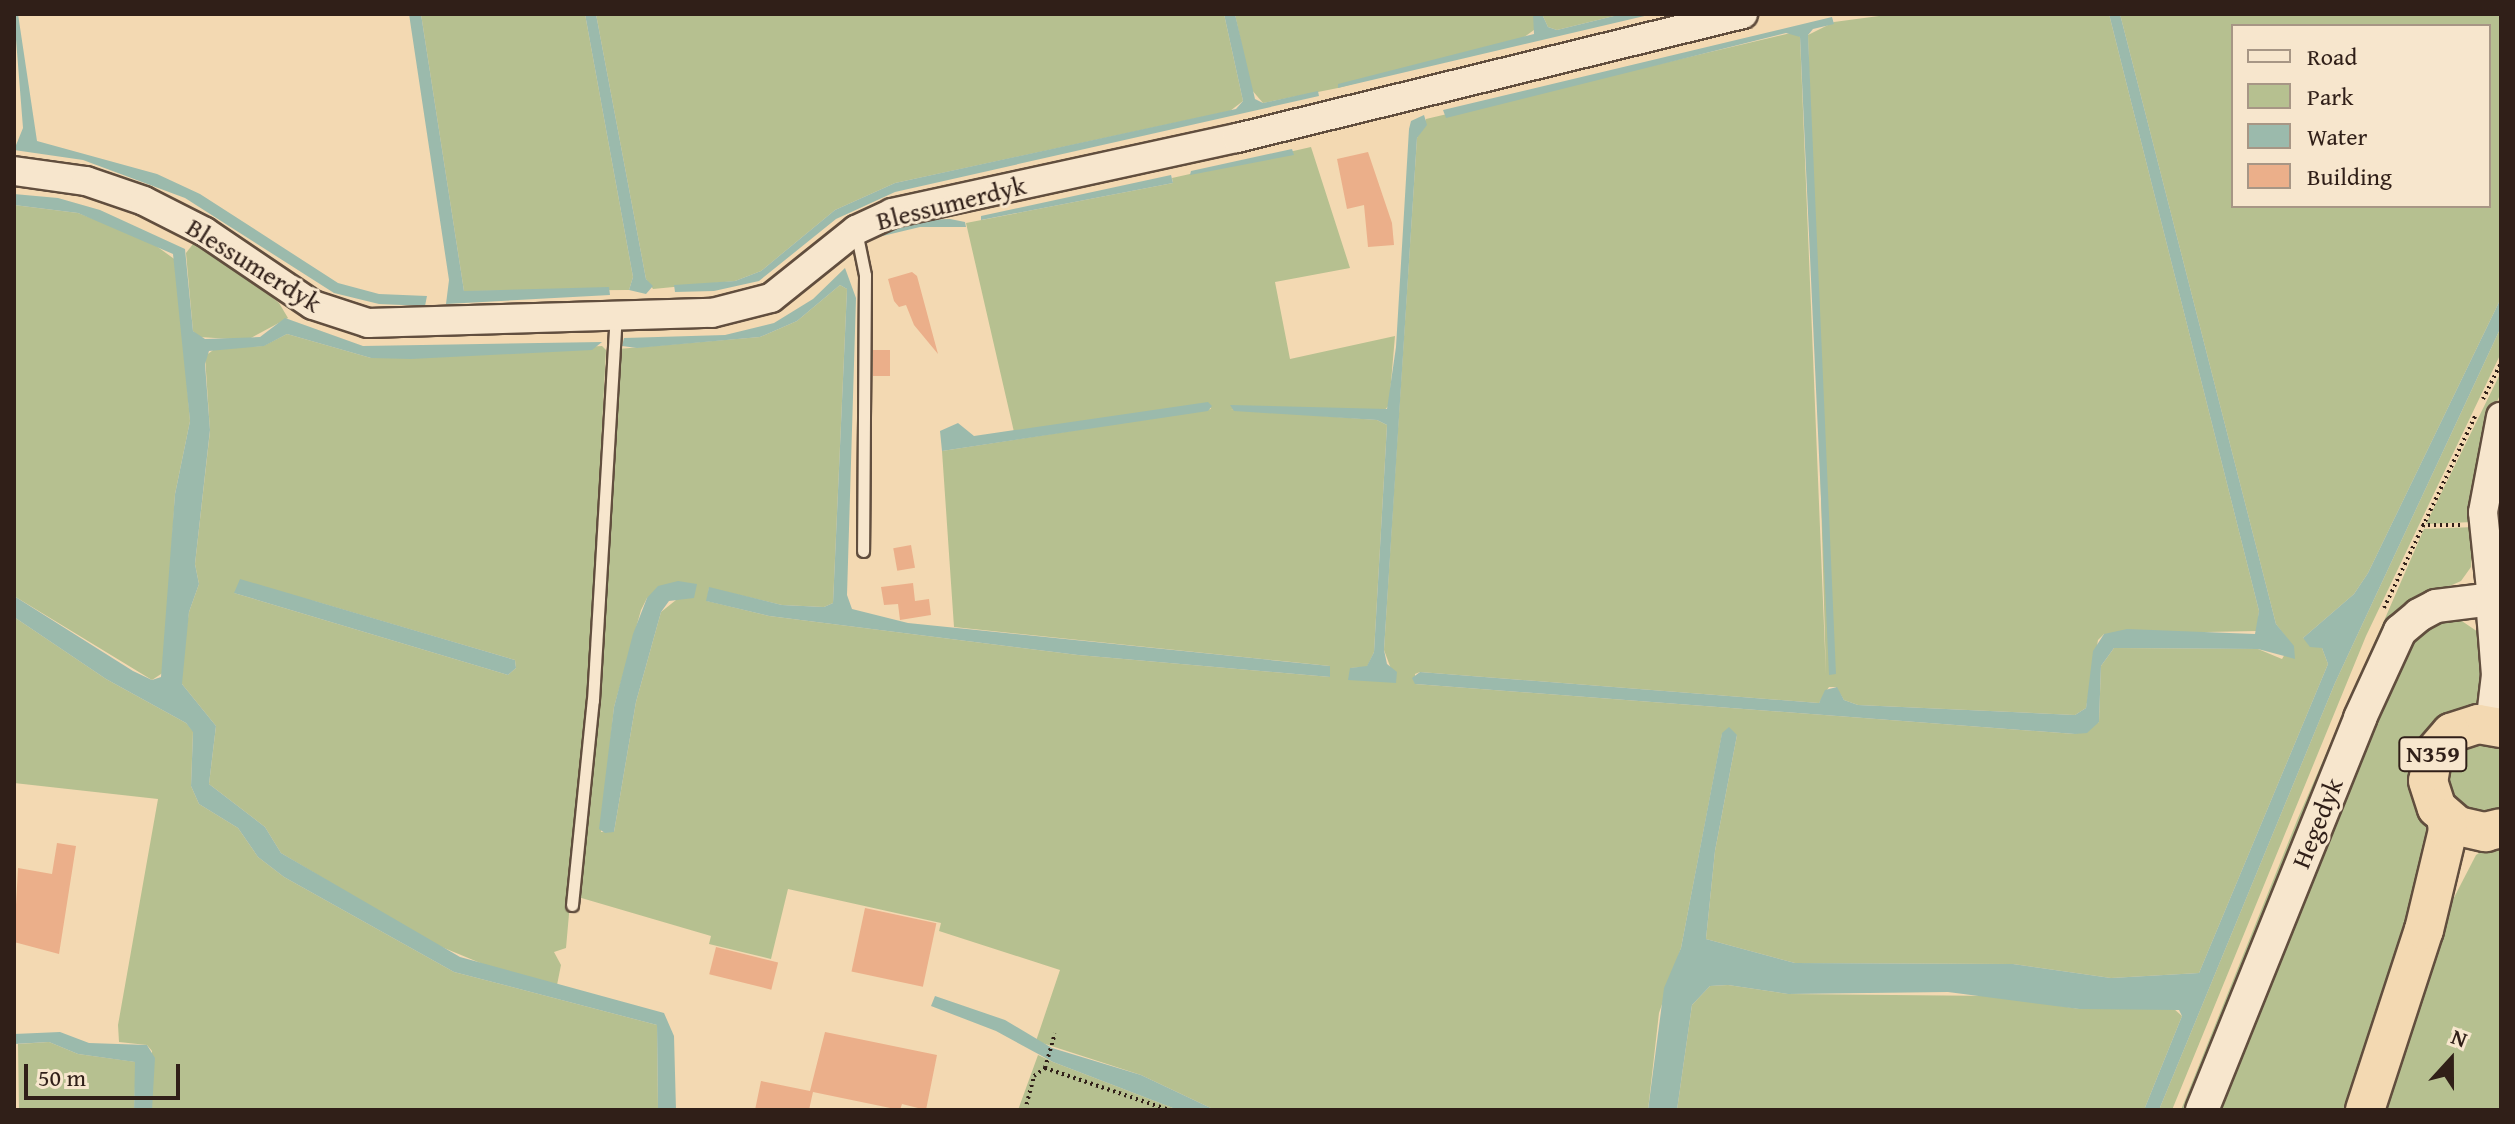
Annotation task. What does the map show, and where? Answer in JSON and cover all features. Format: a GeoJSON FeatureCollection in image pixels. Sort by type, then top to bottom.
{"type":"FeatureCollection","features":[{"type":"Feature","properties":{"kind":"highway","name":"N359"},"geometry":{"type":"LineString","coordinates":[[2446,818],[2428,781],[2433,754],[2464,727],[2496,726]]}},
{"type":"Feature","properties":{"kind":"highway"},"geometry":{"type":"LineString","coordinates":[[2365,1110],[2424,930],[2448,830],[2446,818],[2493,830]]}},
{"type":"Feature","properties":{"kind":"highway"},"geometry":{"type":"LineString","coordinates":[[2424,930],[2473,840],[2493,830]]}},
{"type":"Feature","properties":{"kind":"main road"},"geometry":{"type":"LineString","coordinates":[[2492,599],[2498,675],[2496,726]]}},
{"type":"Feature","properties":{"kind":"main road","name":"Hegedyk"},"geometry":{"type":"LineString","coordinates":[[2202,1110],[2400,631],[2436,606],[2492,599]]}},
{"type":"Feature","properties":{"kind":"street","name":"Blessumerdyk"},"geometry":{"type":"LineString","coordinates":[[14,171],[72,178],[144,201],[205,232],[305,301],[347,319],[405,324],[712,313],[757,304],[790,285],[856,230],[913,208],[1237,138],[1743,14]]}},
{"type":"Feature","properties":{"kind":"street"},"geometry":{"type":"LineString","coordinates":[[2492,599],[2483,512],[2501,417]]}},
{"type":"Feature","properties":{"kind":"lane"},"geometry":{"type":"LineString","coordinates":[[856,230],[866,287],[863,551]]}},
{"type":"Feature","properties":{"kind":"lane"},"geometry":{"type":"LineString","coordinates":[[572,905],[593,700],[616,316]]}},
{"type":"Feature","properties":{"kind":"path"},"geometry":{"type":"LineString","coordinates":[[2473,525],[2422,525],[2501,363]]}},
{"type":"Feature","properties":{"kind":"path"},"geometry":{"type":"LineString","coordinates":[[1025,1110],[1034,1076],[1045,1068],[1055,1033]]}},
{"type":"Feature","properties":{"kind":"path"},"geometry":{"type":"LineString","coordinates":[[1045,1068],[1169,1110]]}},
{"type":"Feature","properties":{"kind":"green space"},"geometry":{"type":"Polygon","coordinates":[[[421,14],[585,14],[633,277],[629,290],[464,291],[421,14]]]}},
{"type":"Feature","properties":{"kind":"green space"},"geometry":{"type":"Polygon","coordinates":[[[596,14],[1224,14],[1243,101],[1230,111],[895,183],[835,210],[761,271],[735,281],[653,289],[646,279],[596,14]]]}},
{"type":"Feature","properties":{"kind":"green space"},"geometry":{"type":"Polygon","coordinates":[[[1235,14],[1533,14],[1538,27],[1523,38],[1338,88],[1263,103],[1251,89],[1235,14]]]}},
{"type":"Feature","properties":{"kind":"green space"},"geometry":{"type":"Polygon","coordinates":[[[1542,14],[1622,14],[1557,30],[1548,27],[1542,14]]]}},
{"type":"Feature","properties":{"kind":"green space"},"geometry":{"type":"Polygon","coordinates":[[[1894,14],[2109,14],[2259,611],[2257,631],[2104,634],[2098,640],[2086,708],[2075,715],[1858,705],[1844,700],[1836,687],[1829,687],[1819,703],[1420,672],[1415,674],[1415,684],[2075,734],[2099,722],[2101,666],[2114,648],[2258,649],[2282,659],[2291,644],[2276,624],[2120,14],[2501,14],[2501,298],[2368,573],[2354,594],[2303,638],[2322,648],[2328,664],[2199,973],[2111,978],[2013,964],[1795,963],[1706,939],[1715,851],[1737,735],[1722,734],[1681,948],[1659,1013],[1648,1110],[1215,1110],[1141,1075],[1036,1041],[1060,970],[939,931],[941,923],[788,889],[771,959],[709,944],[711,936],[578,897],[599,703],[618,349],[760,337],[797,321],[840,285],[847,289],[833,603],[824,607],[782,605],[709,588],[707,601],[769,616],[1078,655],[1330,677],[1330,666],[954,627],[942,451],[1211,409],[1208,403],[1014,432],[966,223],[1173,183],[1172,178],[1311,147],[1350,268],[1275,282],[1290,359],[1395,336],[1389,405],[1384,411],[1230,409],[1377,420],[1387,425],[1374,652],[1367,667],[1350,668],[1391,669],[1384,650],[1394,490],[1417,138],[1426,119],[1795,32],[1800,37],[1826,675],[1808,35],[1834,22],[1894,14]],[[696,584],[647,598],[641,610],[614,707],[601,832],[614,832],[636,702],[661,612],[696,584]]]}},
{"type":"Feature","properties":{"kind":"green space"},"geometry":{"type":"Polygon","coordinates":[[[14,205],[78,213],[148,240],[177,261],[190,421],[175,494],[164,672],[152,680],[14,596],[14,205]]]}},
{"type":"Feature","properties":{"kind":"green space"},"geometry":{"type":"Polygon","coordinates":[[[193,244],[250,279],[279,303],[288,318],[247,340],[199,337],[193,331],[186,253],[193,244]]]}},
{"type":"Feature","properties":{"kind":"green space"},"geometry":{"type":"Polygon","coordinates":[[[2501,327],[2501,353],[2366,636],[2172,1110],[2159,1110],[2335,683],[2501,327]]]}},
{"type":"Feature","properties":{"kind":"green space"},"geometry":{"type":"Polygon","coordinates":[[[287,334],[371,358],[602,346],[606,350],[588,699],[566,948],[554,952],[561,965],[557,985],[490,967],[432,943],[281,853],[265,827],[209,784],[216,726],[182,684],[180,670],[189,612],[199,584],[195,564],[210,431],[205,356],[216,348],[263,346],[287,334]],[[234,593],[508,675],[516,668],[515,660],[314,601],[234,593]]]}},
{"type":"Feature","properties":{"kind":"green space"},"geometry":{"type":"Polygon","coordinates":[[[2501,372],[2501,392],[2480,444],[2473,522],[2426,524],[2501,372]]]}},
{"type":"Feature","properties":{"kind":"green space"},"geometry":{"type":"Polygon","coordinates":[[[2474,527],[2471,567],[2461,581],[2434,593],[2191,1110],[2181,1110],[2298,818],[2424,529],[2474,527]]]}},
{"type":"Feature","properties":{"kind":"green space"},"geometry":{"type":"Polygon","coordinates":[[[14,617],[106,679],[186,723],[193,731],[191,786],[199,804],[238,828],[258,857],[284,877],[454,972],[657,1025],[658,1110],[152,1110],[152,1051],[147,1045],[119,1042],[118,1025],[158,799],[14,783],[14,617]]]}},
{"type":"Feature","properties":{"kind":"green space"},"geometry":{"type":"Polygon","coordinates":[[[2456,617],[2478,632],[2485,649],[2480,704],[2455,719],[2434,839],[2349,1110],[2214,1110],[2406,646],[2426,625],[2456,617]]]}},
{"type":"Feature","properties":{"kind":"green space"},"geometry":{"type":"Polygon","coordinates":[[[2470,742],[2501,746],[2501,810],[2488,815],[2459,808],[2444,782],[2448,762],[2470,742]]]}},
{"type":"Feature","properties":{"kind":"green space"},"geometry":{"type":"Polygon","coordinates":[[[2501,839],[2500,1110],[2379,1110],[2446,913],[2476,855],[2501,839]]]}},
{"type":"Feature","properties":{"kind":"green space"},"geometry":{"type":"Polygon","coordinates":[[[1728,985],[1788,994],[1999,996],[2079,1009],[2174,1009],[2182,1016],[2144,1110],[1677,1110],[1692,1005],[1710,986],[1728,985]]]}},
{"type":"Feature","properties":{"kind":"green space"},"geometry":{"type":"Polygon","coordinates":[[[49,1042],[78,1054],[136,1062],[134,1110],[19,1110],[18,1044],[49,1042]]]}},
{"type":"Feature","properties":{"kind":"green space"},"geometry":{"type":"Polygon","coordinates":[[[1038,1055],[1053,1062],[1178,1110],[1018,1110],[1038,1055]]]}},
{"type":"Feature","properties":{"kind":"water"},"geometry":{"type":"Polygon","coordinates":[[[14,14],[18,14],[37,141],[157,174],[200,194],[338,283],[379,294],[427,296],[425,306],[379,304],[334,293],[185,198],[83,160],[14,150],[23,128],[14,14]]]}},
{"type":"Feature","properties":{"kind":"water"},"geometry":{"type":"Polygon","coordinates":[[[409,14],[421,14],[464,291],[609,287],[610,295],[446,304],[449,280],[409,14]]]}},
{"type":"Feature","properties":{"kind":"water"},"geometry":{"type":"Polygon","coordinates":[[[585,14],[596,14],[646,279],[653,286],[646,294],[629,290],[633,277],[585,14]]]}},
{"type":"Feature","properties":{"kind":"water"},"geometry":{"type":"Polygon","coordinates":[[[1224,14],[1235,14],[1255,99],[1263,103],[1318,91],[1319,96],[895,192],[836,219],[759,281],[714,291],[675,292],[674,285],[735,281],[761,271],[835,210],[895,183],[1236,109],[1243,101],[1224,14]]]}},
{"type":"Feature","properties":{"kind":"water"},"geometry":{"type":"Polygon","coordinates":[[[1533,14],[1542,14],[1548,27],[1557,30],[1622,14],[1653,14],[1338,88],[1338,84],[1534,34],[1533,14]]]}},
{"type":"Feature","properties":{"kind":"water"},"geometry":{"type":"Polygon","coordinates":[[[2109,14],[2120,14],[2276,624],[2294,646],[2295,659],[2258,649],[2114,648],[2101,666],[2099,722],[2087,733],[2075,734],[1415,684],[1412,678],[1420,672],[1819,703],[1825,690],[1837,687],[1844,700],[1858,705],[2075,715],[2086,708],[2093,651],[2104,634],[2127,629],[2255,634],[2259,611],[2109,14]]]}},
{"type":"Feature","properties":{"kind":"water"},"geometry":{"type":"Polygon","coordinates":[[[1832,17],[1834,24],[1813,29],[1808,35],[1836,674],[1829,675],[1800,37],[1786,33],[1446,118],[1443,110],[1832,17]]]}},
{"type":"Feature","properties":{"kind":"water"},"geometry":{"type":"Polygon","coordinates":[[[1424,115],[1427,125],[1417,138],[1384,650],[1387,664],[1397,672],[1396,683],[1348,680],[1350,668],[1367,666],[1374,652],[1387,425],[1377,420],[1234,411],[1230,405],[1387,409],[1396,347],[1409,129],[1411,121],[1424,115]]]}},
{"type":"Feature","properties":{"kind":"water"},"geometry":{"type":"Polygon","coordinates":[[[1292,149],[1294,155],[1190,175],[1191,171],[1292,149]]]}},
{"type":"Feature","properties":{"kind":"water"},"geometry":{"type":"Polygon","coordinates":[[[1171,175],[1173,183],[981,220],[981,216],[1171,175]]]}},
{"type":"Feature","properties":{"kind":"water"},"geometry":{"type":"Polygon","coordinates":[[[14,194],[58,198],[100,210],[185,249],[193,331],[205,339],[260,337],[285,318],[363,346],[602,342],[592,350],[411,359],[371,358],[287,334],[264,346],[209,351],[205,364],[210,430],[195,564],[199,584],[189,612],[182,684],[216,726],[209,784],[265,827],[281,853],[460,957],[664,1013],[674,1036],[676,1110],[658,1110],[657,1025],[454,972],[284,877],[258,857],[238,828],[199,804],[191,786],[193,732],[186,723],[106,679],[14,617],[14,596],[133,671],[152,680],[161,677],[175,494],[190,421],[173,254],[78,213],[14,205],[14,194]]]}},
{"type":"Feature","properties":{"kind":"water"},"geometry":{"type":"Polygon","coordinates":[[[919,220],[965,222],[966,227],[920,227],[870,239],[919,220]]]}},
{"type":"Feature","properties":{"kind":"water"},"geometry":{"type":"Polygon","coordinates":[[[845,268],[856,298],[847,595],[852,609],[908,623],[1330,666],[1330,677],[1078,655],[769,616],[706,601],[709,587],[782,605],[824,607],[833,603],[847,289],[840,285],[797,321],[760,337],[637,348],[622,346],[624,338],[725,335],[774,323],[813,299],[845,268]]]}},
{"type":"Feature","properties":{"kind":"water"},"geometry":{"type":"Polygon","coordinates":[[[2501,298],[2501,327],[2335,683],[2159,1110],[2144,1110],[2182,1016],[2179,1010],[2079,1009],[1948,992],[1788,994],[1728,985],[1710,986],[1692,1005],[1677,1110],[1648,1110],[1664,988],[1681,948],[1722,733],[1729,727],[1737,735],[1715,851],[1706,939],[1795,963],[2013,964],[2111,978],[2199,973],[2328,664],[2322,648],[2310,647],[2303,638],[2354,594],[2368,573],[2501,298]]]}},
{"type":"Feature","properties":{"kind":"water"},"geometry":{"type":"Polygon","coordinates":[[[1208,402],[1212,406],[1208,411],[942,451],[940,431],[958,423],[974,436],[1208,402]]]}},
{"type":"Feature","properties":{"kind":"water"},"geometry":{"type":"Polygon","coordinates":[[[240,579],[515,660],[516,668],[508,675],[234,593],[240,579]]]}},
{"type":"Feature","properties":{"kind":"water"},"geometry":{"type":"Polygon","coordinates":[[[678,581],[697,584],[694,598],[669,601],[661,612],[636,702],[614,832],[605,833],[599,829],[614,707],[633,634],[647,598],[658,586],[678,581]]]}},
{"type":"Feature","properties":{"kind":"water"},"geometry":{"type":"Polygon","coordinates":[[[935,996],[1005,1020],[1052,1048],[1141,1075],[1215,1110],[1178,1110],[1053,1062],[996,1031],[931,1006],[935,996]]]}},
{"type":"Feature","properties":{"kind":"water"},"geometry":{"type":"Polygon","coordinates":[[[60,1032],[89,1043],[147,1045],[155,1058],[152,1110],[134,1110],[135,1062],[78,1054],[49,1042],[14,1044],[14,1034],[60,1032]]]}},
{"type":"Feature","properties":{"kind":"building"},"geometry":{"type":"Polygon","coordinates":[[[1368,152],[1392,223],[1394,245],[1368,247],[1364,205],[1347,209],[1337,159],[1368,152]]]}},
{"type":"Feature","properties":{"kind":"building"},"geometry":{"type":"Polygon","coordinates":[[[912,272],[917,276],[938,354],[914,325],[906,305],[899,307],[894,301],[888,279],[912,272]]]}},
{"type":"Feature","properties":{"kind":"building"},"geometry":{"type":"Polygon","coordinates":[[[873,350],[890,350],[890,376],[873,376],[873,350]]]}},
{"type":"Feature","properties":{"kind":"building"},"geometry":{"type":"Polygon","coordinates":[[[911,545],[915,568],[897,571],[893,548],[911,545]]]}},
{"type":"Feature","properties":{"kind":"building"},"geometry":{"type":"Polygon","coordinates":[[[913,583],[915,601],[929,599],[931,615],[900,620],[898,604],[884,605],[881,587],[913,583]]]}},
{"type":"Feature","properties":{"kind":"building"},"geometry":{"type":"Polygon","coordinates":[[[57,843],[76,846],[59,954],[14,942],[18,868],[52,874],[57,843]]]}},
{"type":"Feature","properties":{"kind":"building"},"geometry":{"type":"Polygon","coordinates":[[[865,908],[936,923],[923,987],[851,972],[865,908]]]}},
{"type":"Feature","properties":{"kind":"building"},"geometry":{"type":"Polygon","coordinates":[[[716,947],[778,962],[771,990],[709,974],[716,947]]]}},
{"type":"Feature","properties":{"kind":"building"},"geometry":{"type":"Polygon","coordinates":[[[825,1032],[937,1055],[926,1110],[902,1104],[900,1110],[813,1092],[809,1110],[755,1110],[761,1081],[810,1091],[825,1032]]]}}]}
